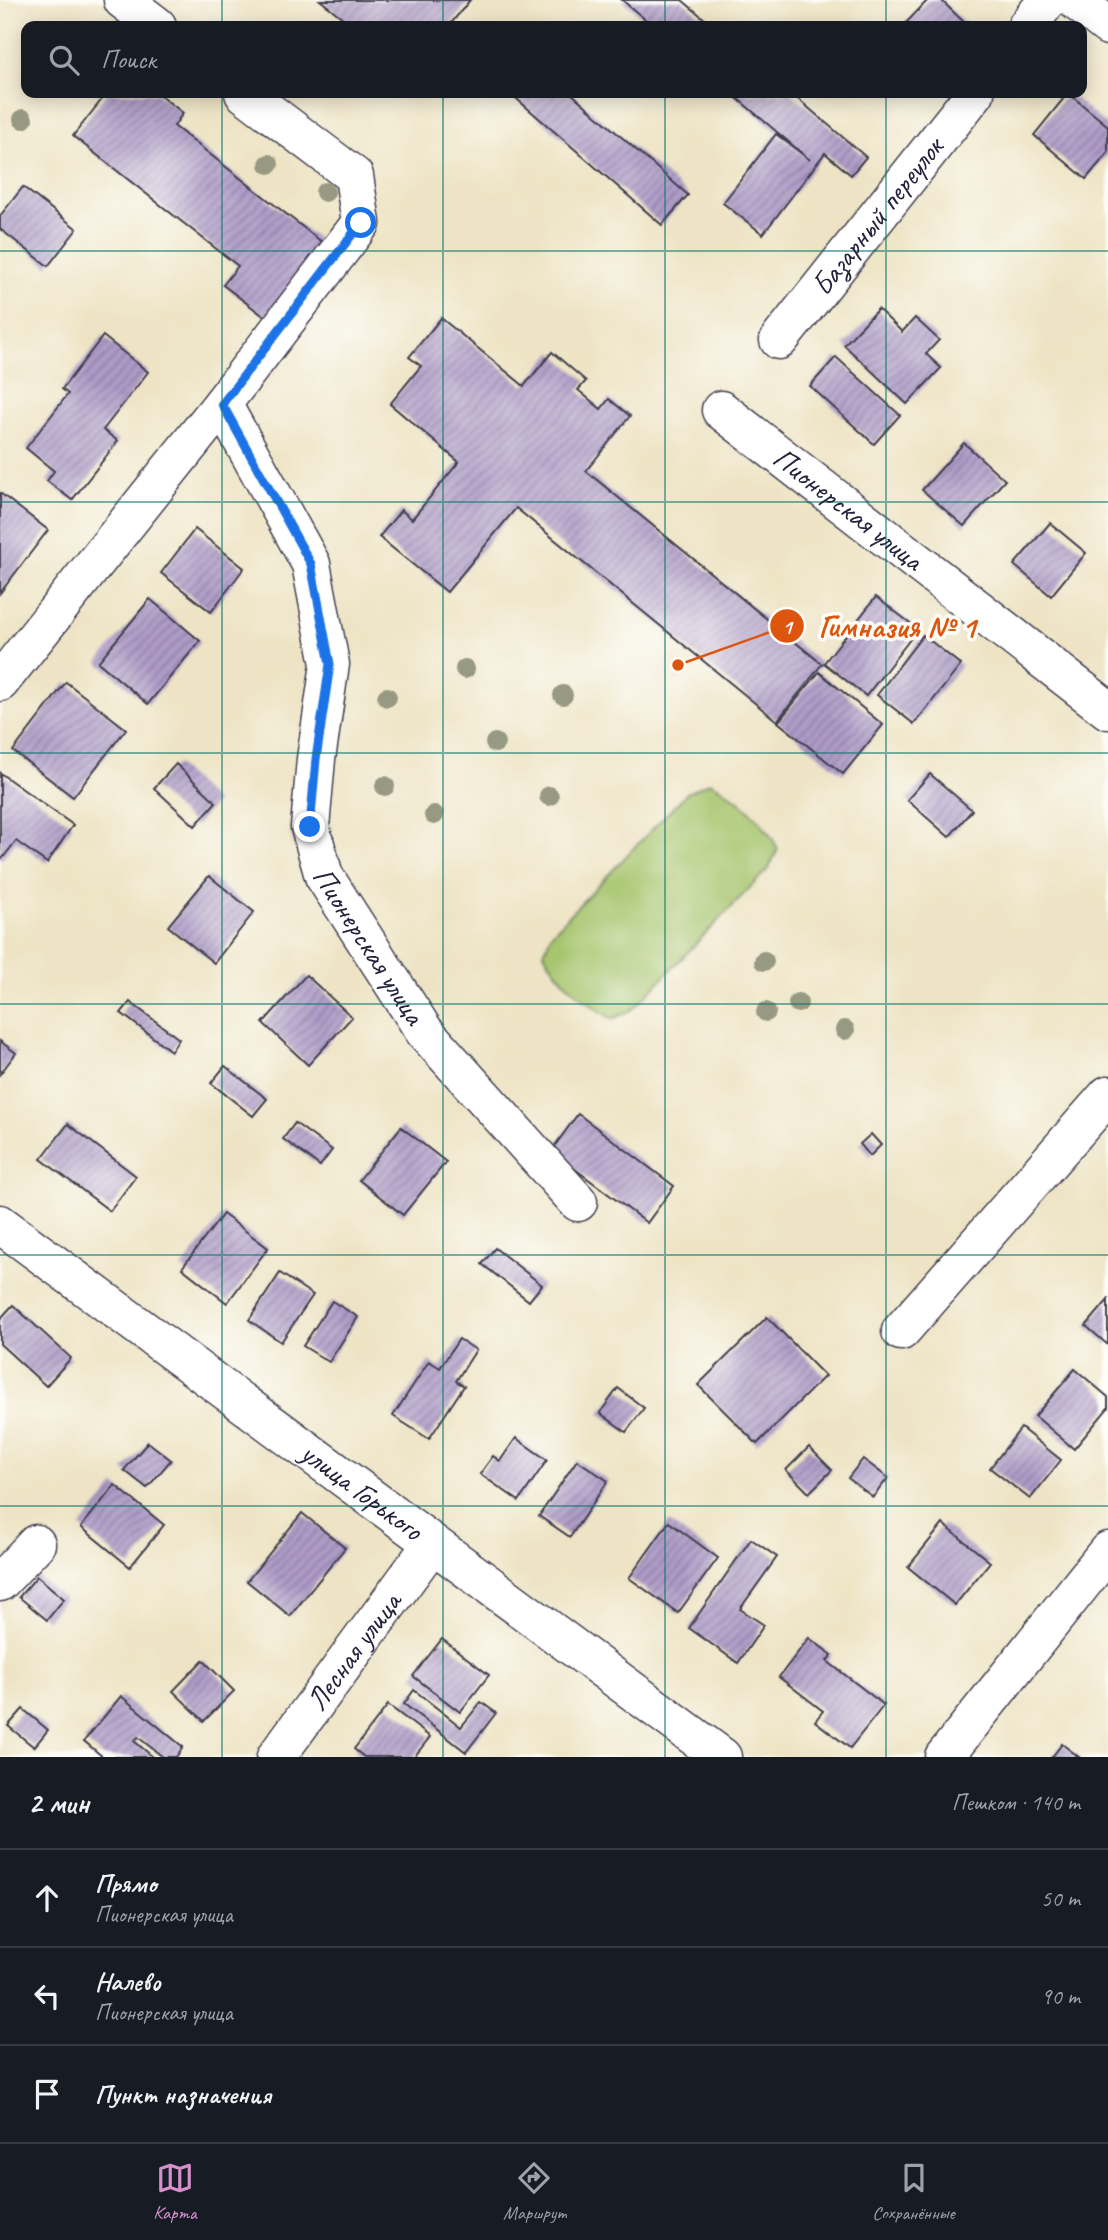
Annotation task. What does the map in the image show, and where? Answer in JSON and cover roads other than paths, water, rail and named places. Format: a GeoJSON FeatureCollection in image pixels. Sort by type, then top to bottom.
{"type":"FeatureCollection","features":[{"type":"Feature","properties":{"kind":"street"},"geometry":{"type":"LineString","coordinates":[[123,0],[150,21]]}},
{"type":"Feature","properties":{"kind":"street"},"geometry":{"type":"LineString","coordinates":[[1031,21],[1048,0]]}},
{"type":"Feature","properties":{"kind":"street"},"geometry":{"type":"LineString","coordinates":[[1075,0],[1108,26]]}},
{"type":"Feature","properties":{"kind":"street"},"geometry":{"type":"LineString","coordinates":[[0,682],[222,404],[361,223],[354,177],[251,98]]}},
{"type":"Feature","properties":{"kind":"street","name":"Базарный переулок"},"geometry":{"type":"LineString","coordinates":[[779,340],[971,98]]}},
{"type":"Feature","properties":{"kind":"street","name":"Пионерская улица"},"geometry":{"type":"LineString","coordinates":[[222,404],[311,564],[330,664],[316,759],[310,827],[324,876],[424,1031],[578,1202]]}},
{"type":"Feature","properties":{"kind":"street","name":"Пионерская улица"},"geometry":{"type":"LineString","coordinates":[[722,410],[1108,710]]}},
{"type":"Feature","properties":{"kind":"street"},"geometry":{"type":"LineString","coordinates":[[901,1331],[1108,1094]]}},
{"type":"Feature","properties":{"kind":"street","name":"улица Горького"},"geometry":{"type":"LineString","coordinates":[[0,1224],[722,1757]]}},
{"type":"Feature","properties":{"kind":"street"},"geometry":{"type":"LineString","coordinates":[[0,1582],[36,1544]]}},
{"type":"Feature","properties":{"kind":"street","name":"Лесная улица"},"geometry":{"type":"LineString","coordinates":[[276,1757],[432,1545]]}},
{"type":"Feature","properties":{"kind":"street"},"geometry":{"type":"LineString","coordinates":[[944,1757],[1108,1551]]}},
{"type":"Feature","properties":{"kind":"place","name":"Гимназия № 1"},"geometry":{"type":"Point","coordinates":[678,665]}}]}
